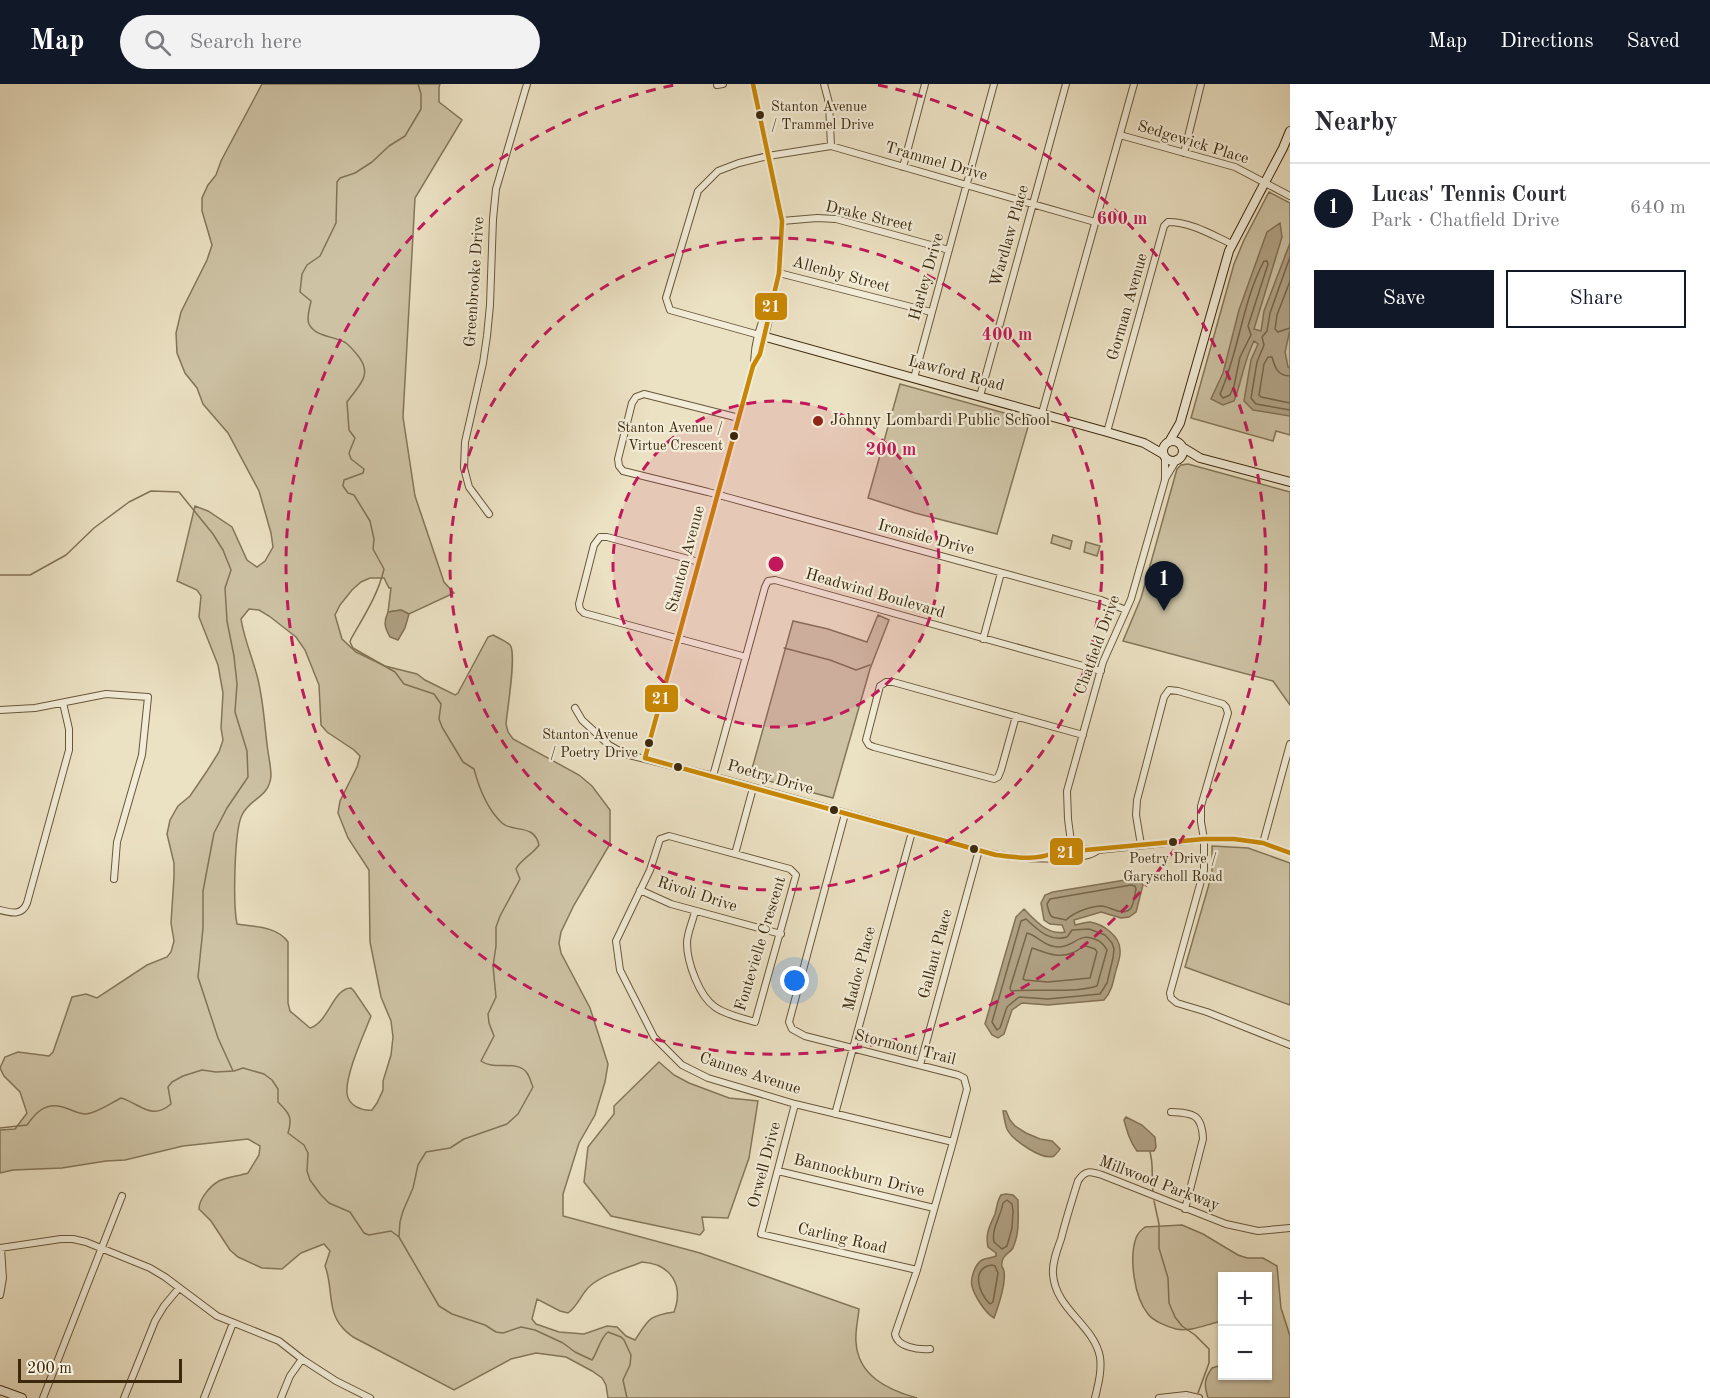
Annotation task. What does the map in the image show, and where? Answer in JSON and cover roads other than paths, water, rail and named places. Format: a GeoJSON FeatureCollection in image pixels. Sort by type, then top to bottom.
{"type":"FeatureCollection","features":[{"type":"Feature","properties":{"kind":"street","name":"Greenbrooke Drive"},"geometry":{"type":"LineString","coordinates":[[489,514],[469,487],[464,468],[465,442],[487,336],[496,189],[527,84]]}},
{"type":"Feature","properties":{"kind":"street","name":"Stanton Avenue"},"geometry":{"type":"LineString","coordinates":[[645,758],[753,366],[760,354],[762,336],[771,315],[771,302],[779,273],[782,221],[753,84]]}},
{"type":"Feature","properties":{"kind":"street"},"geometry":{"type":"LineString","coordinates":[[824,84],[829,103],[831,146]]}},
{"type":"Feature","properties":{"kind":"street"},"geometry":{"type":"LineString","coordinates":[[903,167],[925,84]]}},
{"type":"Feature","properties":{"kind":"street","name":"Harley Drive"},"geometry":{"type":"LineString","coordinates":[[914,378],[994,84]]}},
{"type":"Feature","properties":{"kind":"street","name":"Wardlaw Place"},"geometry":{"type":"LineString","coordinates":[[980,396],[1066,84]]}},
{"type":"Feature","properties":{"kind":"street"},"geometry":{"type":"LineString","coordinates":[[1042,413],[1134,84]]}},
{"type":"Feature","properties":{"kind":"street"},"geometry":{"type":"LineString","coordinates":[[1184,153],[1201,84]]}},
{"type":"Feature","properties":{"kind":"street"},"geometry":{"type":"LineString","coordinates":[[1200,458],[1171,460],[1164,455],[1164,447],[1180,423],[1224,264],[1290,131]]}},
{"type":"Feature","properties":{"kind":"street","name":"Sedgewick Place"},"geometry":{"type":"LineString","coordinates":[[1120,135],[1235,167],[1290,196]]}},
{"type":"Feature","properties":{"kind":"street","name":"Trammel Drive"},"geometry":{"type":"LineString","coordinates":[[762,336],[670,310],[666,297],[698,191],[718,171],[768,156],[831,146],[1095,222]]}},
{"type":"Feature","properties":{"kind":"street","name":"Drake Street"},"geometry":{"type":"LineString","coordinates":[[782,221],[836,219],[949,250]]}},
{"type":"Feature","properties":{"kind":"street","name":"Gorman Avenue"},"geometry":{"type":"LineString","coordinates":[[1107,432],[1164,226],[1168,222],[1174,222],[1205,231],[1232,244]]}},
{"type":"Feature","properties":{"kind":"street","name":"Allenby Street"},"geometry":{"type":"LineString","coordinates":[[779,273],[931,312]]}},
{"type":"Feature","properties":{"kind":"street","name":"Lawford Road"},"geometry":{"type":"LineString","coordinates":[[762,336],[1107,432],[1144,443],[1164,455]]}},
{"type":"Feature","properties":{"kind":"street","name":"Ironside Drive"},"geometry":{"type":"LineString","coordinates":[[739,418],[644,394],[636,397],[632,403],[618,459],[621,469],[1101,600],[1126,610]]}},
{"type":"Feature","properties":{"kind":"street"},"geometry":{"type":"LineString","coordinates":[[1178,459],[1182,454],[1180,423]]}},
{"type":"Feature","properties":{"kind":"street"},"geometry":{"type":"LineString","coordinates":[[1168,442],[1177,442],[1181,447],[1200,458],[1290,482]]}},
{"type":"Feature","properties":{"kind":"street","name":"Lawford Road"},"geometry":{"type":"LineString","coordinates":[[1144,443],[1168,442]]}},
{"type":"Feature","properties":{"kind":"street","name":"Chatfield Drive"},"geometry":{"type":"LineString","coordinates":[[1164,455],[1165,480]]}},
{"type":"Feature","properties":{"kind":"street","name":"Chatfield Drive"},"geometry":{"type":"LineString","coordinates":[[1073,854],[1068,819],[1068,791],[1101,671],[1131,599],[1165,480],[1178,459]]}},
{"type":"Feature","properties":{"kind":"street"},"geometry":{"type":"LineString","coordinates":[[699,562],[600,537],[594,545],[579,604],[580,609],[584,613],[746,657]]}},
{"type":"Feature","properties":{"kind":"street"},"geometry":{"type":"LineString","coordinates":[[983,639],[1001,573]]}},
{"type":"Feature","properties":{"kind":"street","name":"Headwind Boulevard"},"geometry":{"type":"LineString","coordinates":[[713,776],[768,581],[775,580],[1101,671]]}},
{"type":"Feature","properties":{"kind":"street"},"geometry":{"type":"LineString","coordinates":[[1016,716],[1001,770],[998,777],[994,779],[874,747],[866,740],[880,686],[886,682],[892,682],[1016,716],[1083,735]]}},
{"type":"Feature","properties":{"kind":"street"},"geometry":{"type":"LineString","coordinates":[[1141,845],[1136,815],[1137,800],[1164,697],[1169,690],[1178,691],[1223,704],[1228,713],[1201,806],[1204,870],[1170,993],[1171,998],[1177,1003],[1207,1012],[1290,1045]]}},
{"type":"Feature","properties":{"kind":"street"},"geometry":{"type":"LineString","coordinates":[[0,710],[29,709],[106,694],[148,697],[142,755],[117,842],[114,879]]}},
{"type":"Feature","properties":{"kind":"street"},"geometry":{"type":"LineString","coordinates":[[0,910],[17,913],[27,903],[69,750],[70,734],[63,703]]}},
{"type":"Feature","properties":{"kind":"street","name":"Poetry Drive"},"geometry":{"type":"LineString","coordinates":[[575,708],[582,720],[609,745],[626,754],[996,855],[1054,859],[1073,854],[1093,855],[1098,850],[1204,839],[1234,839],[1263,843],[1290,853]]}},
{"type":"Feature","properties":{"kind":"street"},"geometry":{"type":"LineString","coordinates":[[1263,843],[1290,744]]}},
{"type":"Feature","properties":{"kind":"street"},"geometry":{"type":"LineString","coordinates":[[735,854],[753,788]]}},
{"type":"Feature","properties":{"kind":"street","name":"Stormont Trail"},"geometry":{"type":"LineString","coordinates":[[845,814],[789,1022],[792,1029],[805,1036],[964,1078],[967,1089],[953,1142],[917,1270],[895,1336],[902,1344],[924,1350],[930,1349]]}},
{"type":"Feature","properties":{"kind":"street","name":"Madoc Place"},"geometry":{"type":"LineString","coordinates":[[835,1114],[912,832]]}},
{"type":"Feature","properties":{"kind":"street","name":"Cannes Avenue"},"geometry":{"type":"LineString","coordinates":[[796,875],[790,869],[669,836],[660,839],[650,870],[616,941],[620,970],[654,1037],[682,1065],[708,1078],[795,1104],[953,1142]]}},
{"type":"Feature","properties":{"kind":"street","name":"Gallant Place"},"geometry":{"type":"LineString","coordinates":[[920,1065],[979,850]]}},
{"type":"Feature","properties":{"kind":"street","name":"Fontevielle Crescent"},"geometry":{"type":"LineString","coordinates":[[695,911],[687,943],[690,966],[705,997],[714,1006],[727,1013],[755,1022],[796,875]]}},
{"type":"Feature","properties":{"kind":"street","name":"Rivoli Drive"},"geometry":{"type":"LineString","coordinates":[[640,890],[671,904],[780,934]]}},
{"type":"Feature","properties":{"kind":"street","name":"Orwell Drive"},"geometry":{"type":"LineString","coordinates":[[761,1234],[795,1104]]}},
{"type":"Feature","properties":{"kind":"street"},"geometry":{"type":"LineString","coordinates":[[1171,1112],[1189,1113],[1200,1120],[1203,1127],[1203,1139],[1185,1209]]}},
{"type":"Feature","properties":{"kind":"street","name":"Bannockburn Drive"},"geometry":{"type":"LineString","coordinates":[[778,1171],[934,1208]]}},
{"type":"Feature","properties":{"kind":"street","name":"Millwood Parkway"},"geometry":{"type":"LineString","coordinates":[[1095,1398],[1101,1369],[1100,1355],[1088,1332],[1062,1300],[1052,1272],[1078,1181],[1084,1173],[1089,1171],[1226,1224],[1258,1230],[1290,1228]]}},
{"type":"Feature","properties":{"kind":"street"},"geometry":{"type":"LineString","coordinates":[[43,1398],[122,1196]]}},
{"type":"Feature","properties":{"kind":"street","name":"Carling Road"},"geometry":{"type":"LineString","coordinates":[[761,1234],[917,1270]]}},
{"type":"Feature","properties":{"kind":"street"},"geometry":{"type":"LineString","coordinates":[[0,1295],[3,1278],[0,1248],[69,1239],[82,1241],[150,1268],[213,1313],[279,1341],[336,1381],[360,1396],[370,1398]]}},
{"type":"Feature","properties":{"kind":"street"},"geometry":{"type":"LineString","coordinates":[[124,1398],[160,1311],[179,1288]]}},
{"type":"Feature","properties":{"kind":"street"},"geometry":{"type":"LineString","coordinates":[[204,1398],[233,1323]]}},
{"type":"Feature","properties":{"kind":"street"},"geometry":{"type":"LineString","coordinates":[[281,1398],[287,1383],[302,1359]]}},
{"type":"Feature","properties":{"kind":"street"},"geometry":{"type":"LineString","coordinates":[[0,1389],[22,1398]]}},
{"type":"Feature","properties":{"kind":"street"},"geometry":{"type":"LineString","coordinates":[[1159,1398],[1186,1395],[1199,1398]]}},
{"type":"Feature","properties":{"kind":"water"},"geometry":{"type":"Polygon","coordinates":[[[1280,223],[1282,237],[1254,329],[1261,331],[1264,311],[1290,243],[1290,330],[1285,352],[1290,368],[1290,416],[1253,410],[1244,401],[1251,360],[1258,344],[1254,341],[1234,401],[1223,405],[1211,399],[1223,373],[1239,310],[1267,232],[1280,223]]]}},
{"type":"Feature","properties":{"kind":"water"},"geometry":{"type":"Polygon","coordinates":[[[401,610],[409,614],[398,640],[390,637],[385,622],[388,612],[401,610]]]}},
{"type":"Feature","properties":{"kind":"water"},"geometry":{"type":"Polygon","coordinates":[[[1131,879],[1140,881],[1143,885],[1136,912],[1129,917],[1121,918],[1101,912],[1074,920],[1075,925],[1090,922],[1100,925],[1114,936],[1119,945],[1120,956],[1112,984],[1104,1000],[1048,1005],[1022,1003],[1012,1010],[1004,1034],[998,1038],[992,1035],[985,1024],[1016,917],[1024,909],[1047,929],[1059,933],[1065,932],[1062,925],[1050,924],[1044,920],[1041,903],[1045,895],[1131,879]]]}},
{"type":"Feature","properties":{"kind":"water"},"geometry":{"type":"Polygon","coordinates":[[[1003,1111],[1006,1111],[1015,1126],[1040,1139],[1052,1141],[1060,1149],[1054,1156],[1049,1157],[1036,1153],[1021,1144],[1007,1129],[1003,1111]]]}},
{"type":"Feature","properties":{"kind":"water"},"geometry":{"type":"Polygon","coordinates":[[[1126,1117],[1142,1125],[1155,1137],[1154,1151],[1137,1151],[1132,1144],[1124,1120],[1126,1117]]]}},
{"type":"Feature","properties":{"kind":"water"},"geometry":{"type":"Polygon","coordinates":[[[1006,1194],[1013,1195],[1018,1200],[1018,1230],[1013,1248],[1003,1259],[1004,1281],[994,1318],[977,1299],[972,1280],[979,1262],[996,1256],[996,1253],[988,1247],[988,1234],[1000,1197],[1006,1194]]]}},
{"type":"Feature","properties":{"kind":"waterway"},"geometry":{"type":"LineString","coordinates":[[399,1237],[403,1211],[413,1188],[418,1165],[426,1152],[450,1148],[464,1139],[507,1124],[518,1114],[533,1087],[523,1069],[486,1064],[481,1061],[494,1036],[488,1014],[496,997],[493,966],[496,927],[520,879],[516,869],[539,845],[533,834],[507,826],[492,811],[481,791],[474,769],[463,762],[442,727],[439,719],[441,704],[434,694],[404,684],[395,672],[353,648],[350,642],[374,597],[384,569],[373,549],[374,539],[370,521],[354,495],[348,493],[343,486],[344,480],[363,473],[364,469],[351,459],[349,453],[355,438],[349,430],[347,402],[362,381],[365,370],[359,357],[346,343],[320,334],[309,324],[311,301],[300,292],[302,274],[307,265],[320,256],[336,223],[337,182],[340,178],[355,173],[372,162],[389,146],[405,136],[421,109],[418,84]]}},
{"type":"Feature","properties":{"kind":"waterway"},"geometry":{"type":"LineString","coordinates":[[0,575],[30,575],[66,555],[94,528],[129,502],[151,491],[179,492],[223,550],[231,570],[225,588],[227,621],[237,684],[235,712],[247,751],[248,777],[227,808],[214,833],[203,891],[203,928],[198,977],[218,1038],[233,1071]]}},
{"type":"Feature","properties":{"kind":"waterway"},"geometry":{"type":"LineString","coordinates":[[784,648],[830,660],[856,670],[870,665]]}},
{"type":"Feature","properties":{"kind":"waterway"},"geometry":{"type":"LineString","coordinates":[[0,1128],[27,1125],[43,1108],[62,1107],[86,1114],[121,1098],[146,1110],[158,1111],[171,1104],[168,1087],[172,1082],[202,1070],[216,1072],[243,1068],[264,1074],[278,1089],[278,1102],[290,1119],[288,1133],[304,1145],[308,1153],[307,1171],[310,1180],[321,1195],[329,1203],[350,1212],[364,1233],[369,1235],[391,1231],[399,1237],[439,1306],[452,1314],[485,1325],[496,1332],[503,1333],[521,1327],[535,1330],[592,1360],[608,1332],[621,1337],[631,1355],[630,1365],[623,1380],[627,1398]]}},
{"type":"Feature","properties":{"kind":"waterway"},"geometry":{"type":"LineString","coordinates":[[1150,1152],[1153,1191]]}},
{"type":"Feature","properties":{"kind":"waterway"},"geometry":{"type":"LineString","coordinates":[[1154,1201],[1159,1224],[1159,1248],[1168,1278],[1169,1303],[1182,1326],[1209,1349],[1209,1363],[1198,1393]]}},
{"type":"Feature","properties":{"kind":"place","name":"Stanton Avenue / Trammel Drive"},"geometry":{"type":"Point","coordinates":[760,115]}},
{"type":"Feature","properties":{"kind":"place","name":"Johnny Lombardi Public School"},"geometry":{"type":"Point","coordinates":[818,421]}},
{"type":"Feature","properties":{"kind":"place","name":"Stanton Avenue / Virtue Crescent"},"geometry":{"type":"Point","coordinates":[734,436]}},
{"type":"Feature","properties":{"kind":"place","name":"Lucas' Tennis Court"},"geometry":{"type":"Point","coordinates":[1164,611]}},
{"type":"Feature","properties":{"kind":"place","name":"Stanton Avenue / Poetry Drive"},"geometry":{"type":"Point","coordinates":[649,743]}},
{"type":"Feature","properties":{"kind":"place","name":"Poetry Drive / Garyscholl Road"},"geometry":{"type":"Point","coordinates":[1173,842]}}]}
